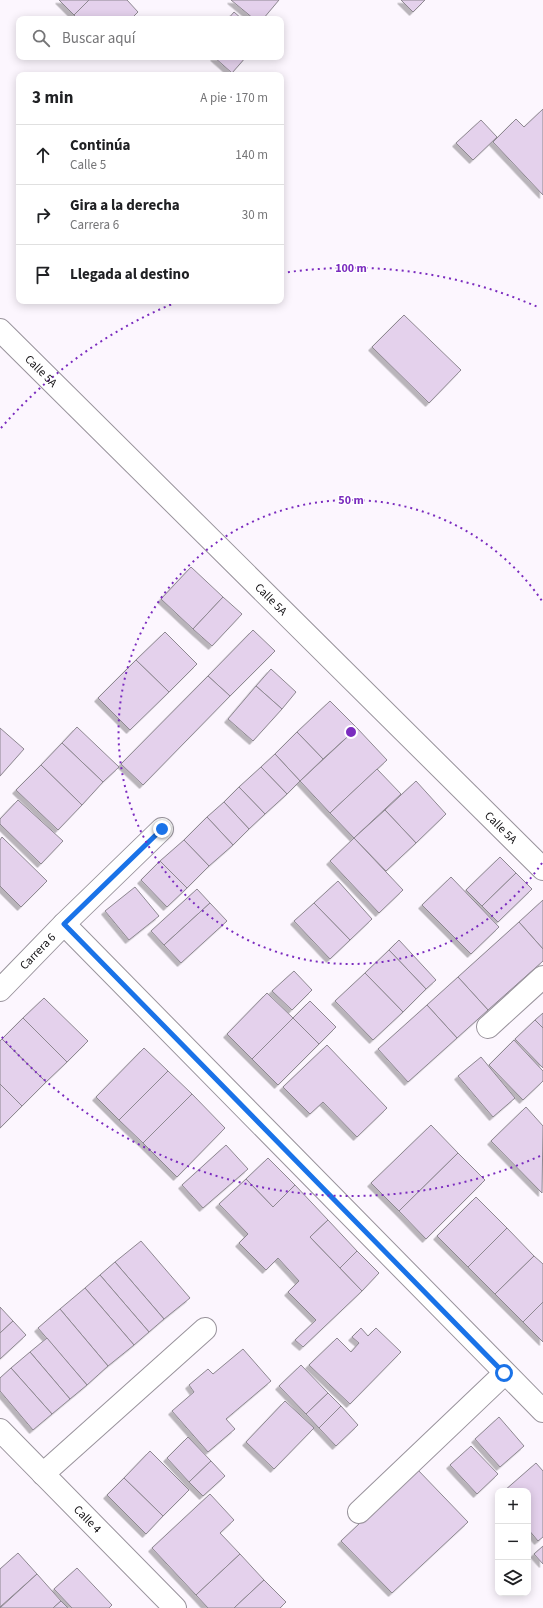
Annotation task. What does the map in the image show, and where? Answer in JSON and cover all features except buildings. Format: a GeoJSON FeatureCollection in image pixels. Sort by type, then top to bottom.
{"type":"FeatureCollection","features":[{"type":"Feature","properties":{"kind":"street","name":"Calle 5A"},"geometry":{"type":"LineString","coordinates":[[0,330],[543,869]]}},
{"type":"Feature","properties":{"kind":"street","name":"Carrera 6"},"geometry":{"type":"LineString","coordinates":[[0,990],[64,924],[162,829]]}},
{"type":"Feature","properties":{"kind":"street"},"geometry":{"type":"LineString","coordinates":[[64,924],[543,1411]]}},
{"type":"Feature","properties":{"kind":"street"},"geometry":{"type":"LineString","coordinates":[[488,1027],[543,977]]}},
{"type":"Feature","properties":{"kind":"street"},"geometry":{"type":"LineString","coordinates":[[43,1474],[205,1329]]}},
{"type":"Feature","properties":{"kind":"street"},"geometry":{"type":"LineString","coordinates":[[359,1512],[504,1373]]}},
{"type":"Feature","properties":{"kind":"street","name":"Calle 4"},"geometry":{"type":"LineString","coordinates":[[0,1430],[175,1608]]}},
{"type":"Feature","properties":{"kind":"route"},"geometry":{"type":"LineString","coordinates":[[162,829],[64,924],[504,1373]]}}]}
